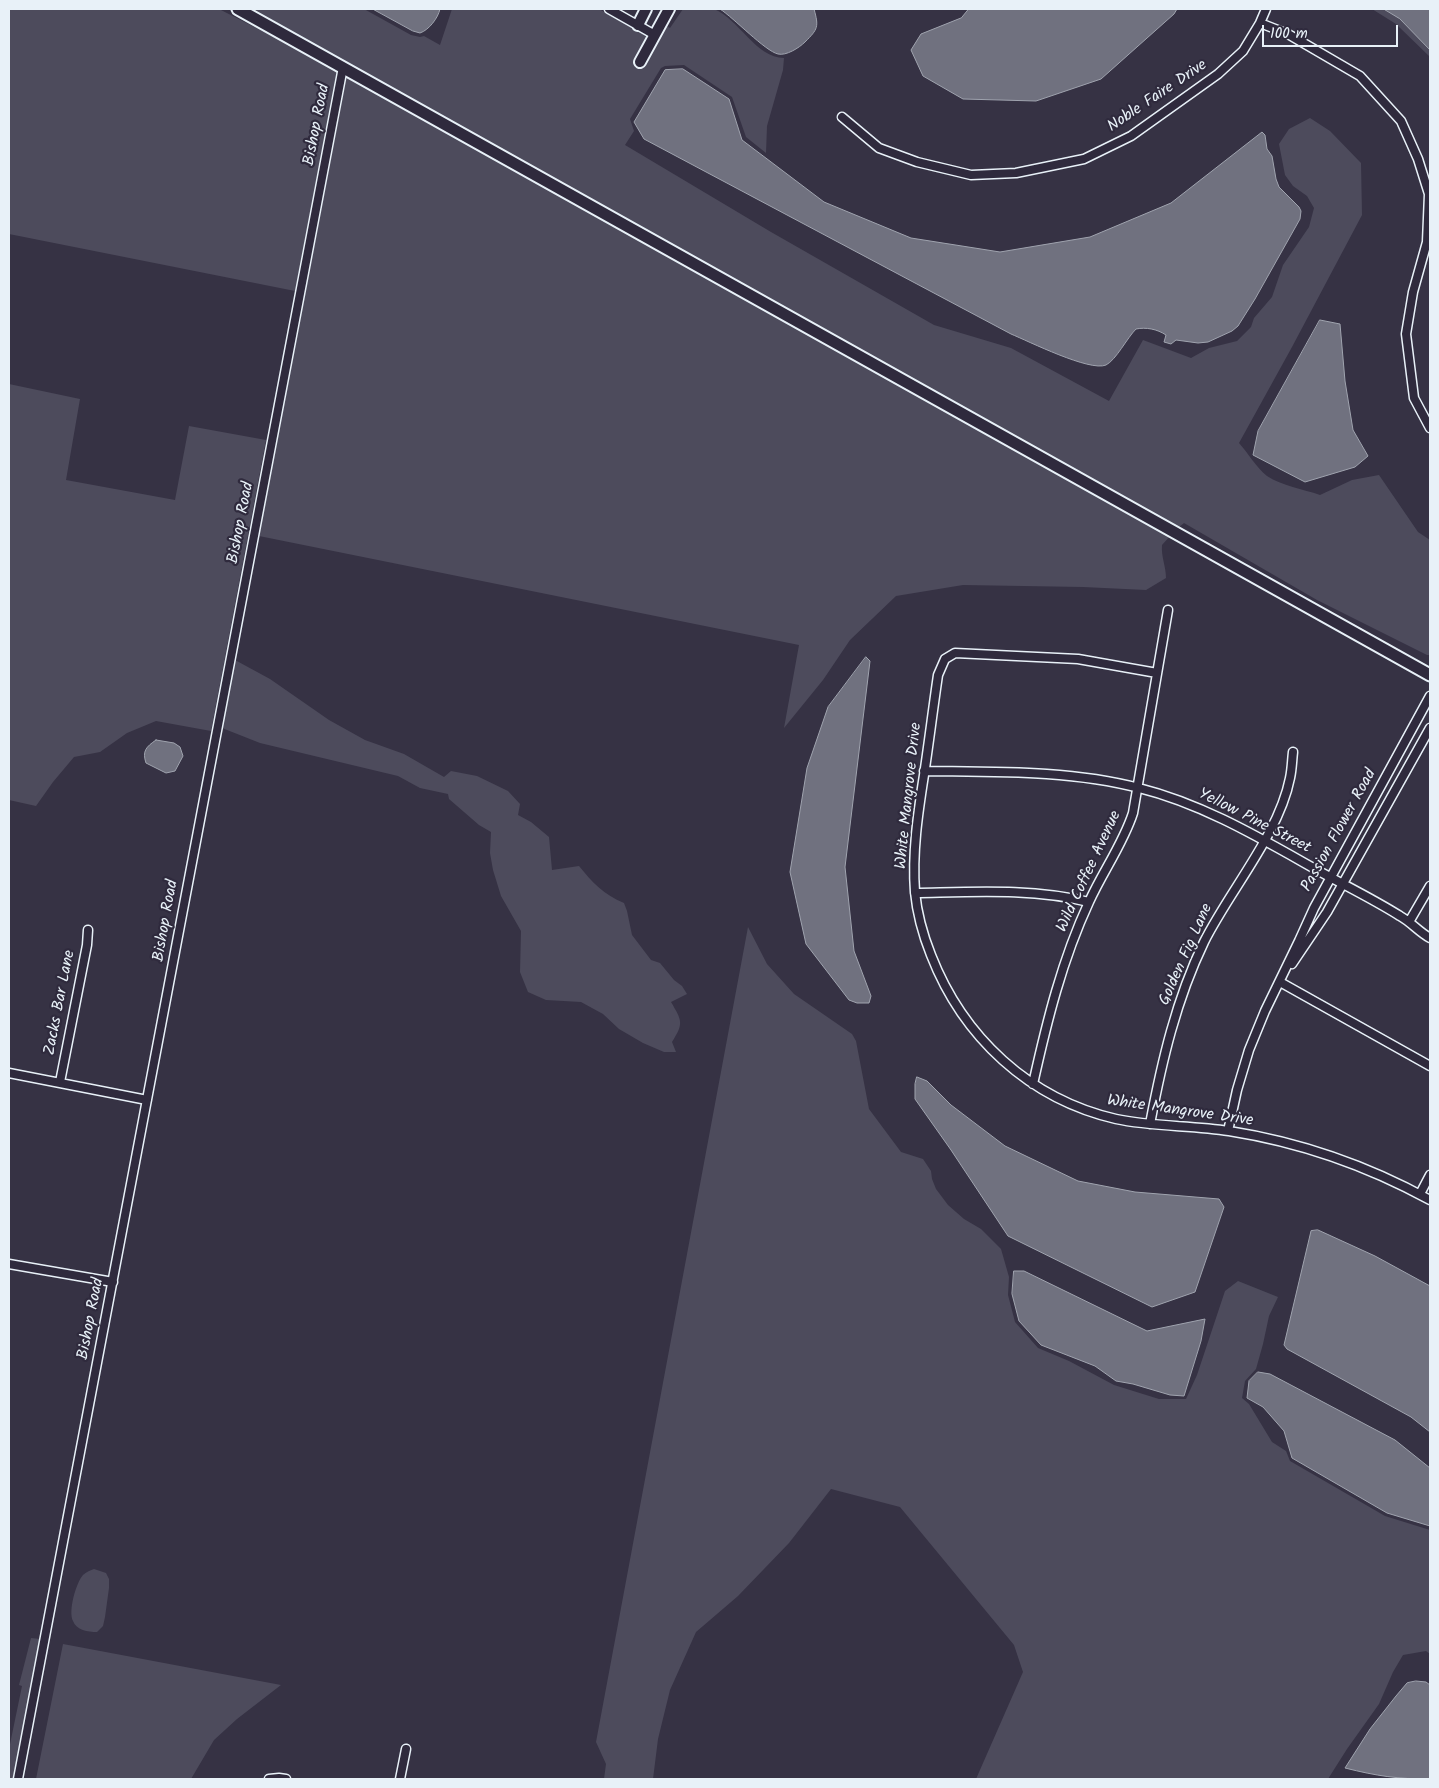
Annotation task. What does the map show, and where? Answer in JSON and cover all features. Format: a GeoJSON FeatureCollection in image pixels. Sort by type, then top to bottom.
{"type":"FeatureCollection","features":[{"type":"Feature","properties":{"kind":"main road"},"geometry":{"type":"LineString","coordinates":[[238,9],[1430,675]]}},
{"type":"Feature","properties":{"kind":"street"},"geometry":{"type":"LineString","coordinates":[[609,9],[655,35]]}},
{"type":"Feature","properties":{"kind":"street"},"geometry":{"type":"LineString","coordinates":[[638,25],[646,9]]}},
{"type":"Feature","properties":{"kind":"street"},"geometry":{"type":"LineString","coordinates":[[640,62],[669,9]]}},
{"type":"Feature","properties":{"kind":"street","name":"Noble Faire Drive"},"geometry":{"type":"LineString","coordinates":[[842,117],[879,148],[917,162],[971,175],[1016,173],[1084,159],[1131,136],[1218,74],[1243,51],[1266,9]]}},
{"type":"Feature","properties":{"kind":"street"},"geometry":{"type":"LineString","coordinates":[[1260,23],[1288,34],[1360,76],[1401,121],[1418,160],[1429,194],[1427,242],[1413,292],[1406,334],[1414,398],[1430,428]]}},
{"type":"Feature","properties":{"kind":"street","name":"Bishop Road"},"geometry":{"type":"LineString","coordinates":[[18,1779],[343,67]]}},
{"type":"Feature","properties":{"kind":"street","name":"Wild Coffee Avenue"},"geometry":{"type":"LineString","coordinates":[[1033,1084],[1056,990],[1089,902],[1133,813],[1168,610]]}},
{"type":"Feature","properties":{"kind":"street","name":"White Mangrove Drive"},"geometry":{"type":"LineString","coordinates":[[1157,673],[1078,660],[955,653],[945,659],[938,676],[914,856],[915,893],[918,913],[927,944],[943,982],[958,1009],[991,1050],[1033,1084],[1063,1100],[1098,1114],[1126,1120],[1228,1131],[1286,1143],[1320,1153],[1379,1175],[1430,1200]]}},
{"type":"Feature","properties":{"kind":"street","name":"Passion Flower Road"},"geometry":{"type":"LineString","coordinates":[[1228,1131],[1237,1090],[1249,1050],[1265,1011],[1314,908],[1430,696]]}},
{"type":"Feature","properties":{"kind":"street","name":"Passion Flower Road"},"geometry":{"type":"LineString","coordinates":[[1280,982],[1323,920],[1430,728]]}},
{"type":"Feature","properties":{"kind":"street","name":"Golden Fig Lane"},"geometry":{"type":"LineString","coordinates":[[1150,1124],[1167,1042],[1186,985],[1212,926],[1275,821],[1288,786],[1293,752]]}},
{"type":"Feature","properties":{"kind":"street","name":"Yellow Pine Street"},"geometry":{"type":"LineString","coordinates":[[924,771],[1035,774],[1084,778],[1138,787],[1167,796],[1206,811],[1264,840],[1409,922],[1430,938]]}},
{"type":"Feature","properties":{"kind":"street"},"geometry":{"type":"LineString","coordinates":[[1409,922],[1430,886]]}},
{"type":"Feature","properties":{"kind":"street"},"geometry":{"type":"LineString","coordinates":[[915,893],[1030,893],[1074,898],[1089,902]]}},
{"type":"Feature","properties":{"kind":"street","name":"Zacks Bar Lane"},"geometry":{"type":"LineString","coordinates":[[60,1082],[87,946],[88,930]]}},
{"type":"Feature","properties":{"kind":"street"},"geometry":{"type":"LineString","coordinates":[[1280,982],[1430,1066]]}},
{"type":"Feature","properties":{"kind":"street"},"geometry":{"type":"LineString","coordinates":[[9,1073],[148,1100]]}},
{"type":"Feature","properties":{"kind":"street"},"geometry":{"type":"LineString","coordinates":[[1420,1194],[1430,1175]]}},
{"type":"Feature","properties":{"kind":"street"},"geometry":{"type":"LineString","coordinates":[[9,1264],[113,1282]]}},
{"type":"Feature","properties":{"kind":"street"},"geometry":{"type":"LineString","coordinates":[[400,1779],[406,1749]]}},
{"type":"Feature","properties":{"kind":"street"},"geometry":{"type":"LineString","coordinates":[[269,1779],[286,1779]]}},
{"type":"Feature","properties":{"kind":"shaded area"},"geometry":{"type":"Polygon","coordinates":[[[9,9],[219,9],[337,69],[295,291],[9,234],[9,9]]]}},
{"type":"Feature","properties":{"kind":"shaded area"},"geometry":{"type":"Polygon","coordinates":[[[254,9],[364,9],[411,35],[424,36],[440,45],[452,9],[599,9],[648,36],[633,63],[642,68],[666,26],[670,28],[683,9],[714,9],[732,21],[765,52],[784,58],[783,70],[767,126],[766,153],[746,137],[732,97],[684,65],[661,68],[630,119],[634,131],[625,145],[771,232],[934,325],[1011,348],[1109,401],[1143,340],[1191,358],[1209,348],[1237,341],[1251,327],[1254,318],[1272,297],[1283,265],[1309,227],[1314,208],[1307,196],[1293,186],[1285,175],[1279,144],[1289,129],[1310,118],[1330,131],[1361,163],[1362,215],[1239,443],[1267,476],[1286,485],[1320,495],[1352,480],[1379,475],[1418,532],[1430,540],[1430,655],[1317,600],[1184,523],[1178,528],[349,65],[349,63],[345,63],[254,9]]]}},
{"type":"Feature","properties":{"kind":"shaded area"},"geometry":{"type":"Polygon","coordinates":[[[1372,9],[1430,9],[1430,57],[1396,24],[1372,9]]]}},
{"type":"Feature","properties":{"kind":"shaded area"},"geometry":{"type":"Polygon","coordinates":[[[347,75],[1171,535],[1162,545],[1166,578],[1146,590],[963,585],[896,596],[850,640],[823,680],[784,728],[799,645],[259,536],[347,75]]]}},
{"type":"Feature","properties":{"kind":"shaded area"},"geometry":{"type":"Polygon","coordinates":[[[9,384],[80,399],[66,480],[175,500],[189,426],[266,440],[211,731],[156,721],[127,733],[100,752],[74,757],[36,806],[9,800],[9,384]]]}},
{"type":"Feature","properties":{"kind":"shaded area"},"geometry":{"type":"Polygon","coordinates":[[[235,660],[270,679],[329,720],[365,740],[404,754],[444,777],[451,771],[477,776],[508,791],[520,804],[518,815],[531,822],[549,837],[552,870],[579,866],[599,888],[624,903],[632,935],[651,960],[660,963],[674,980],[682,986],[687,994],[671,1002],[680,1022],[672,1042],[676,1052],[664,1052],[643,1043],[619,1029],[603,1014],[581,1002],[546,1000],[528,992],[520,972],[521,931],[501,896],[493,870],[490,853],[491,832],[479,825],[449,799],[448,794],[420,788],[398,776],[260,743],[222,728],[235,660]]]}},
{"type":"Feature","properties":{"kind":"shaded area"},"geometry":{"type":"Polygon","coordinates":[[[748,927],[767,964],[794,994],[852,1034],[856,1041],[869,1109],[901,1152],[923,1159],[931,1171],[936,1189],[948,1205],[964,1219],[981,1229],[1001,1249],[1009,1277],[1008,1295],[1015,1322],[1038,1348],[1069,1361],[1114,1385],[1159,1399],[1186,1399],[1197,1375],[1225,1291],[1238,1281],[1278,1297],[1269,1316],[1256,1369],[1245,1381],[1242,1398],[1249,1404],[1272,1442],[1286,1451],[1290,1461],[1385,1516],[1430,1530],[1430,1654],[1426,1651],[1403,1655],[1393,1672],[1379,1704],[1328,1779],[976,1779],[1023,1672],[1014,1645],[900,1507],[831,1489],[789,1543],[738,1596],[696,1632],[670,1690],[658,1739],[653,1779],[604,1779],[606,1764],[596,1742],[748,927]]]}},
{"type":"Feature","properties":{"kind":"shaded area"},"geometry":{"type":"Polygon","coordinates":[[[94,1569],[106,1573],[109,1579],[103,1626],[97,1632],[86,1631],[77,1627],[71,1611],[80,1579],[87,1572],[94,1569]]]}},
{"type":"Feature","properties":{"kind":"shaded area"},"geometry":{"type":"Polygon","coordinates":[[[31,1638],[40,1639],[13,1779],[9,1779],[9,1749],[22,1686],[19,1685],[31,1638]]]}},
{"type":"Feature","properties":{"kind":"shaded area"},"geometry":{"type":"Polygon","coordinates":[[[63,1644],[281,1685],[237,1719],[214,1740],[191,1779],[36,1779],[63,1644]]]}},
{"type":"Feature","properties":{"kind":"water"},"geometry":{"type":"Polygon","coordinates":[[[373,9],[440,9],[433,23],[420,33],[373,9]]]}},
{"type":"Feature","properties":{"kind":"water"},"geometry":{"type":"Polygon","coordinates":[[[720,9],[814,9],[817,24],[813,34],[799,47],[788,53],[778,54],[765,47],[720,9]]]}},
{"type":"Feature","properties":{"kind":"water"},"geometry":{"type":"Polygon","coordinates":[[[969,9],[1177,9],[1174,14],[1101,79],[1036,101],[963,99],[923,76],[911,50],[921,34],[961,18],[969,9]]]}},
{"type":"Feature","properties":{"kind":"water"},"geometry":{"type":"Polygon","coordinates":[[[1384,9],[1430,9],[1430,50],[1400,19],[1384,9]]]}},
{"type":"Feature","properties":{"kind":"water"},"geometry":{"type":"Polygon","coordinates":[[[683,69],[729,99],[742,140],[824,202],[911,238],[1000,252],[1090,237],[1171,203],[1262,132],[1265,135],[1267,149],[1272,156],[1279,187],[1299,207],[1301,211],[1300,219],[1255,299],[1238,326],[1232,331],[1208,342],[1198,343],[1176,340],[1171,344],[1164,342],[1166,335],[1159,331],[1140,328],[1136,329],[1118,354],[1106,365],[1087,364],[1059,355],[1011,334],[644,139],[634,122],[665,70],[683,69]]]}},
{"type":"Feature","properties":{"kind":"water"},"geometry":{"type":"Polygon","coordinates":[[[1320,320],[1340,324],[1345,381],[1353,430],[1368,456],[1355,467],[1305,482],[1253,455],[1258,431],[1320,320]]]}},
{"type":"Feature","properties":{"kind":"water"},"geometry":{"type":"Polygon","coordinates":[[[866,657],[870,661],[845,867],[854,951],[871,996],[869,1003],[857,1003],[849,1000],[806,944],[790,872],[807,768],[828,707],[866,657]]]}},
{"type":"Feature","properties":{"kind":"water"},"geometry":{"type":"Polygon","coordinates":[[[156,740],[174,743],[180,747],[183,756],[175,771],[166,773],[146,763],[144,755],[146,750],[156,740]]]}},
{"type":"Feature","properties":{"kind":"water"},"geometry":{"type":"Polygon","coordinates":[[[917,1077],[927,1081],[951,1105],[1005,1146],[1078,1181],[1135,1192],[1219,1199],[1224,1207],[1195,1292],[1152,1307],[1008,1236],[915,1099],[917,1077]]]}},
{"type":"Feature","properties":{"kind":"water"},"geometry":{"type":"Polygon","coordinates":[[[1318,1230],[1375,1256],[1430,1286],[1430,1432],[1411,1417],[1287,1349],[1284,1345],[1311,1231],[1318,1230]]]}},
{"type":"Feature","properties":{"kind":"water"},"geometry":{"type":"Polygon","coordinates":[[[1014,1271],[1024,1271],[1147,1331],[1205,1319],[1201,1341],[1184,1396],[1170,1395],[1116,1381],[1095,1366],[1041,1345],[1019,1321],[1012,1294],[1014,1271]]]}},
{"type":"Feature","properties":{"kind":"water"},"geometry":{"type":"Polygon","coordinates":[[[1258,1372],[1270,1374],[1395,1440],[1430,1468],[1430,1526],[1387,1513],[1292,1458],[1284,1431],[1263,1407],[1247,1398],[1249,1381],[1258,1372]]]}},
{"type":"Feature","properties":{"kind":"water"},"geometry":{"type":"Polygon","coordinates":[[[1416,1681],[1426,1682],[1430,1685],[1430,1779],[1387,1776],[1345,1768],[1370,1729],[1396,1696],[1407,1683],[1416,1681]]]}}]}
